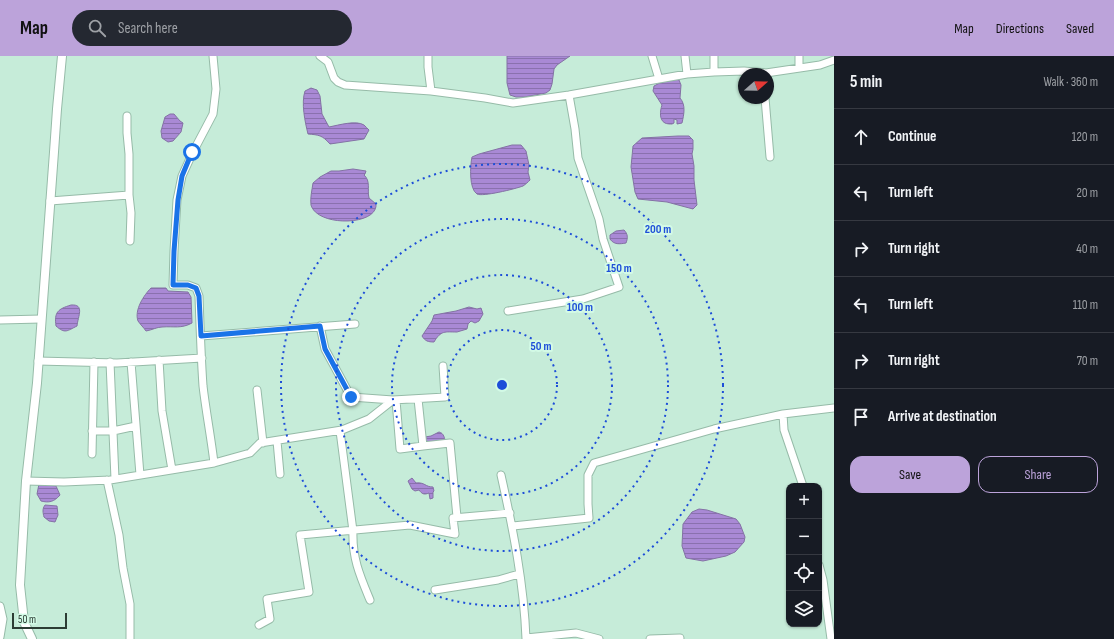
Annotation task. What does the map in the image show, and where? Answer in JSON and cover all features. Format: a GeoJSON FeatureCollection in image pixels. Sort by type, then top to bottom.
{"type":"FeatureCollection","features":[{"type":"Feature","properties":{"kind":"street"},"geometry":{"type":"LineString","coordinates":[[32,639],[24,622],[20,585],[26,482],[42,319],[62,56]]}},
{"type":"Feature","properties":{"kind":"street"},"geometry":{"type":"LineString","coordinates":[[213,56],[216,89],[213,114],[192,152],[182,176],[178,200],[173,285],[188,285],[196,288],[199,296],[203,385],[214,463]]}},
{"type":"Feature","properties":{"kind":"street"},"geometry":{"type":"LineString","coordinates":[[320,56],[328,62],[334,78],[338,82],[345,85],[431,91],[514,102],[569,95],[687,74],[714,72],[738,72]]}},
{"type":"Feature","properties":{"kind":"street"},"geometry":{"type":"LineString","coordinates":[[428,56],[431,91]]}},
{"type":"Feature","properties":{"kind":"street"},"geometry":{"type":"LineString","coordinates":[[652,56],[659,79]]}},
{"type":"Feature","properties":{"kind":"street"},"geometry":{"type":"LineString","coordinates":[[685,56],[687,74]]}},
{"type":"Feature","properties":{"kind":"street"},"geometry":{"type":"LineString","coordinates":[[714,56],[714,72]]}},
{"type":"Feature","properties":{"kind":"street"},"geometry":{"type":"LineString","coordinates":[[799,56],[799,68]]}},
{"type":"Feature","properties":{"kind":"street"},"geometry":{"type":"LineString","coordinates":[[774,71],[820,65],[834,60]]}},
{"type":"Feature","properties":{"kind":"street"},"geometry":{"type":"LineString","coordinates":[[508,311],[582,299],[619,287],[603,239],[599,219],[578,158],[569,95]]}},
{"type":"Feature","properties":{"kind":"street"},"geometry":{"type":"LineString","coordinates":[[766,104],[770,157]]}},
{"type":"Feature","properties":{"kind":"street"},"geometry":{"type":"LineString","coordinates":[[127,116],[129,195],[131,212],[130,241]]}},
{"type":"Feature","properties":{"kind":"street"},"geometry":{"type":"LineString","coordinates":[[50,201],[129,195]]}},
{"type":"Feature","properties":{"kind":"street"},"geometry":{"type":"LineString","coordinates":[[0,320],[42,319]]}},
{"type":"Feature","properties":{"kind":"street"},"geometry":{"type":"LineString","coordinates":[[201,336],[355,324]]}},
{"type":"Feature","properties":{"kind":"street"},"geometry":{"type":"LineString","coordinates":[[320,326],[325,349],[351,397],[394,400],[445,397],[443,366]]}},
{"type":"Feature","properties":{"kind":"street"},"geometry":{"type":"LineString","coordinates":[[38,361],[131,362],[202,358]]}},
{"type":"Feature","properties":{"kind":"street"},"geometry":{"type":"LineString","coordinates":[[159,360],[162,411],[172,470]]}},
{"type":"Feature","properties":{"kind":"street"},"geometry":{"type":"LineString","coordinates":[[92,454],[94,362]]}},
{"type":"Feature","properties":{"kind":"street"},"geometry":{"type":"LineString","coordinates":[[110,362],[115,479]]}},
{"type":"Feature","properties":{"kind":"street"},"geometry":{"type":"LineString","coordinates":[[131,362],[140,475]]}},
{"type":"Feature","properties":{"kind":"street"},"geometry":{"type":"LineString","coordinates":[[257,390],[263,443]]}},
{"type":"Feature","properties":{"kind":"street"},"geometry":{"type":"LineString","coordinates":[[418,399],[423,446]]}},
{"type":"Feature","properties":{"kind":"street"},"geometry":{"type":"LineString","coordinates":[[26,482],[107,480],[214,463],[250,453],[260,443],[340,431],[369,419],[394,400]]}},
{"type":"Feature","properties":{"kind":"street"},"geometry":{"type":"LineString","coordinates":[[394,400],[400,449],[450,443],[457,517]]}},
{"type":"Feature","properties":{"kind":"street"},"geometry":{"type":"LineString","coordinates":[[513,526],[589,518],[588,475],[594,463],[714,429],[783,414],[834,408]]}},
{"type":"Feature","properties":{"kind":"street"},"geometry":{"type":"LineString","coordinates":[[783,414],[784,430],[802,483]]}},
{"type":"Feature","properties":{"kind":"street"},"geometry":{"type":"LineString","coordinates":[[92,431],[113,431],[136,426]]}},
{"type":"Feature","properties":{"kind":"street"},"geometry":{"type":"LineString","coordinates":[[340,431],[353,531],[352,544],[357,568],[370,600]]}},
{"type":"Feature","properties":{"kind":"street"},"geometry":{"type":"LineString","coordinates":[[277,441],[280,474]]}},
{"type":"Feature","properties":{"kind":"street"},"geometry":{"type":"LineString","coordinates":[[501,476],[513,526],[525,615],[526,639],[576,633],[599,639]]}},
{"type":"Feature","properties":{"kind":"street"},"geometry":{"type":"LineString","coordinates":[[107,480],[120,536],[123,568],[130,604],[130,639]]}},
{"type":"Feature","properties":{"kind":"street"},"geometry":{"type":"LineString","coordinates":[[259,625],[270,619],[267,598],[309,592],[300,535],[410,525],[455,534],[453,518],[510,513]]}},
{"type":"Feature","properties":{"kind":"street"},"geometry":{"type":"LineString","coordinates":[[435,590],[498,580],[519,574]]}},
{"type":"Feature","properties":{"kind":"street"},"geometry":{"type":"LineString","coordinates":[[822,580],[831,639]]}},
{"type":"Feature","properties":{"kind":"street"},"geometry":{"type":"LineString","coordinates":[[0,606],[3,619],[0,637]]}},
{"type":"Feature","properties":{"kind":"street"},"geometry":{"type":"LineString","coordinates":[[650,639],[680,638]]}},
{"type":"Feature","properties":{"kind":"shaded area"},"geometry":{"type":"Polygon","coordinates":[[[507,56],[570,56],[557,65],[554,69],[550,90],[546,93],[516,97],[510,95],[507,83],[507,56]]]}},
{"type":"Feature","properties":{"kind":"shaded area"},"geometry":{"type":"Polygon","coordinates":[[[675,79],[679,80],[681,85],[680,98],[684,107],[682,123],[677,124],[677,120],[674,119],[674,123],[668,124],[663,122],[661,118],[660,113],[662,105],[653,91],[654,86],[664,81],[675,79]]]}},
{"type":"Feature","properties":{"kind":"shaded area"},"geometry":{"type":"Polygon","coordinates":[[[311,88],[317,90],[320,96],[322,114],[329,127],[347,123],[364,125],[369,130],[364,139],[330,144],[320,136],[308,134],[303,101],[305,91],[311,88]]]}},
{"type":"Feature","properties":{"kind":"shaded area"},"geometry":{"type":"Polygon","coordinates":[[[170,114],[174,114],[183,123],[181,132],[173,141],[168,142],[162,138],[161,131],[165,117],[170,114]]]}},
{"type":"Feature","properties":{"kind":"shaded area"},"geometry":{"type":"Polygon","coordinates":[[[689,136],[693,140],[692,154],[697,205],[693,209],[667,202],[638,199],[635,192],[631,167],[633,146],[642,138],[689,136]]]}},
{"type":"Feature","properties":{"kind":"shaded area"},"geometry":{"type":"Polygon","coordinates":[[[512,145],[521,145],[526,151],[530,180],[523,186],[513,189],[492,194],[477,194],[474,191],[471,182],[472,157],[512,145]]]}},
{"type":"Feature","properties":{"kind":"shaded area"},"geometry":{"type":"Polygon","coordinates":[[[353,169],[366,171],[364,175],[368,183],[368,195],[369,198],[376,204],[374,211],[368,217],[346,221],[324,217],[316,212],[311,205],[313,183],[331,171],[353,169]]]}},
{"type":"Feature","properties":{"kind":"shaded area"},"geometry":{"type":"Polygon","coordinates":[[[624,230],[627,236],[626,243],[615,243],[610,239],[610,235],[616,231],[624,230]]]}},
{"type":"Feature","properties":{"kind":"shaded area"},"geometry":{"type":"Polygon","coordinates":[[[151,288],[166,288],[168,291],[188,292],[191,297],[192,323],[181,327],[160,327],[146,331],[138,321],[137,312],[145,295],[151,288]]]}},
{"type":"Feature","properties":{"kind":"shaded area"},"geometry":{"type":"Polygon","coordinates":[[[71,305],[78,306],[80,311],[77,326],[64,331],[56,326],[56,314],[63,308],[71,305]]]}},
{"type":"Feature","properties":{"kind":"shaded area"},"geometry":{"type":"Polygon","coordinates":[[[469,307],[477,309],[481,308],[483,314],[479,321],[475,323],[471,321],[468,324],[467,329],[457,332],[444,332],[439,335],[434,342],[427,341],[422,336],[432,321],[434,315],[469,307]]]}},
{"type":"Feature","properties":{"kind":"shaded area"},"geometry":{"type":"Polygon","coordinates":[[[439,432],[443,435],[444,441],[426,444],[425,437],[439,432]]]}},
{"type":"Feature","properties":{"kind":"shaded area"},"geometry":{"type":"Polygon","coordinates":[[[412,478],[416,483],[433,487],[433,498],[430,499],[429,493],[423,494],[419,490],[415,491],[412,489],[408,481],[412,478]]]}},
{"type":"Feature","properties":{"kind":"shaded area"},"geometry":{"type":"Polygon","coordinates":[[[39,484],[56,486],[60,495],[51,501],[41,501],[37,494],[39,484]]]}},
{"type":"Feature","properties":{"kind":"shaded area"},"geometry":{"type":"Polygon","coordinates":[[[45,505],[57,506],[58,515],[55,522],[49,521],[44,517],[43,510],[45,505]]]}},
{"type":"Feature","properties":{"kind":"shaded area"},"geometry":{"type":"Polygon","coordinates":[[[699,509],[736,519],[740,524],[745,537],[744,542],[735,552],[726,556],[703,561],[686,558],[682,546],[683,524],[692,512],[699,509]]]}},
{"type":"Feature","properties":{"kind":"route"},"geometry":{"type":"LineString","coordinates":[[192,152],[182,176],[178,200],[173,285],[188,285],[196,288],[199,296],[201,336],[320,326],[325,349],[351,397]]}}]}
